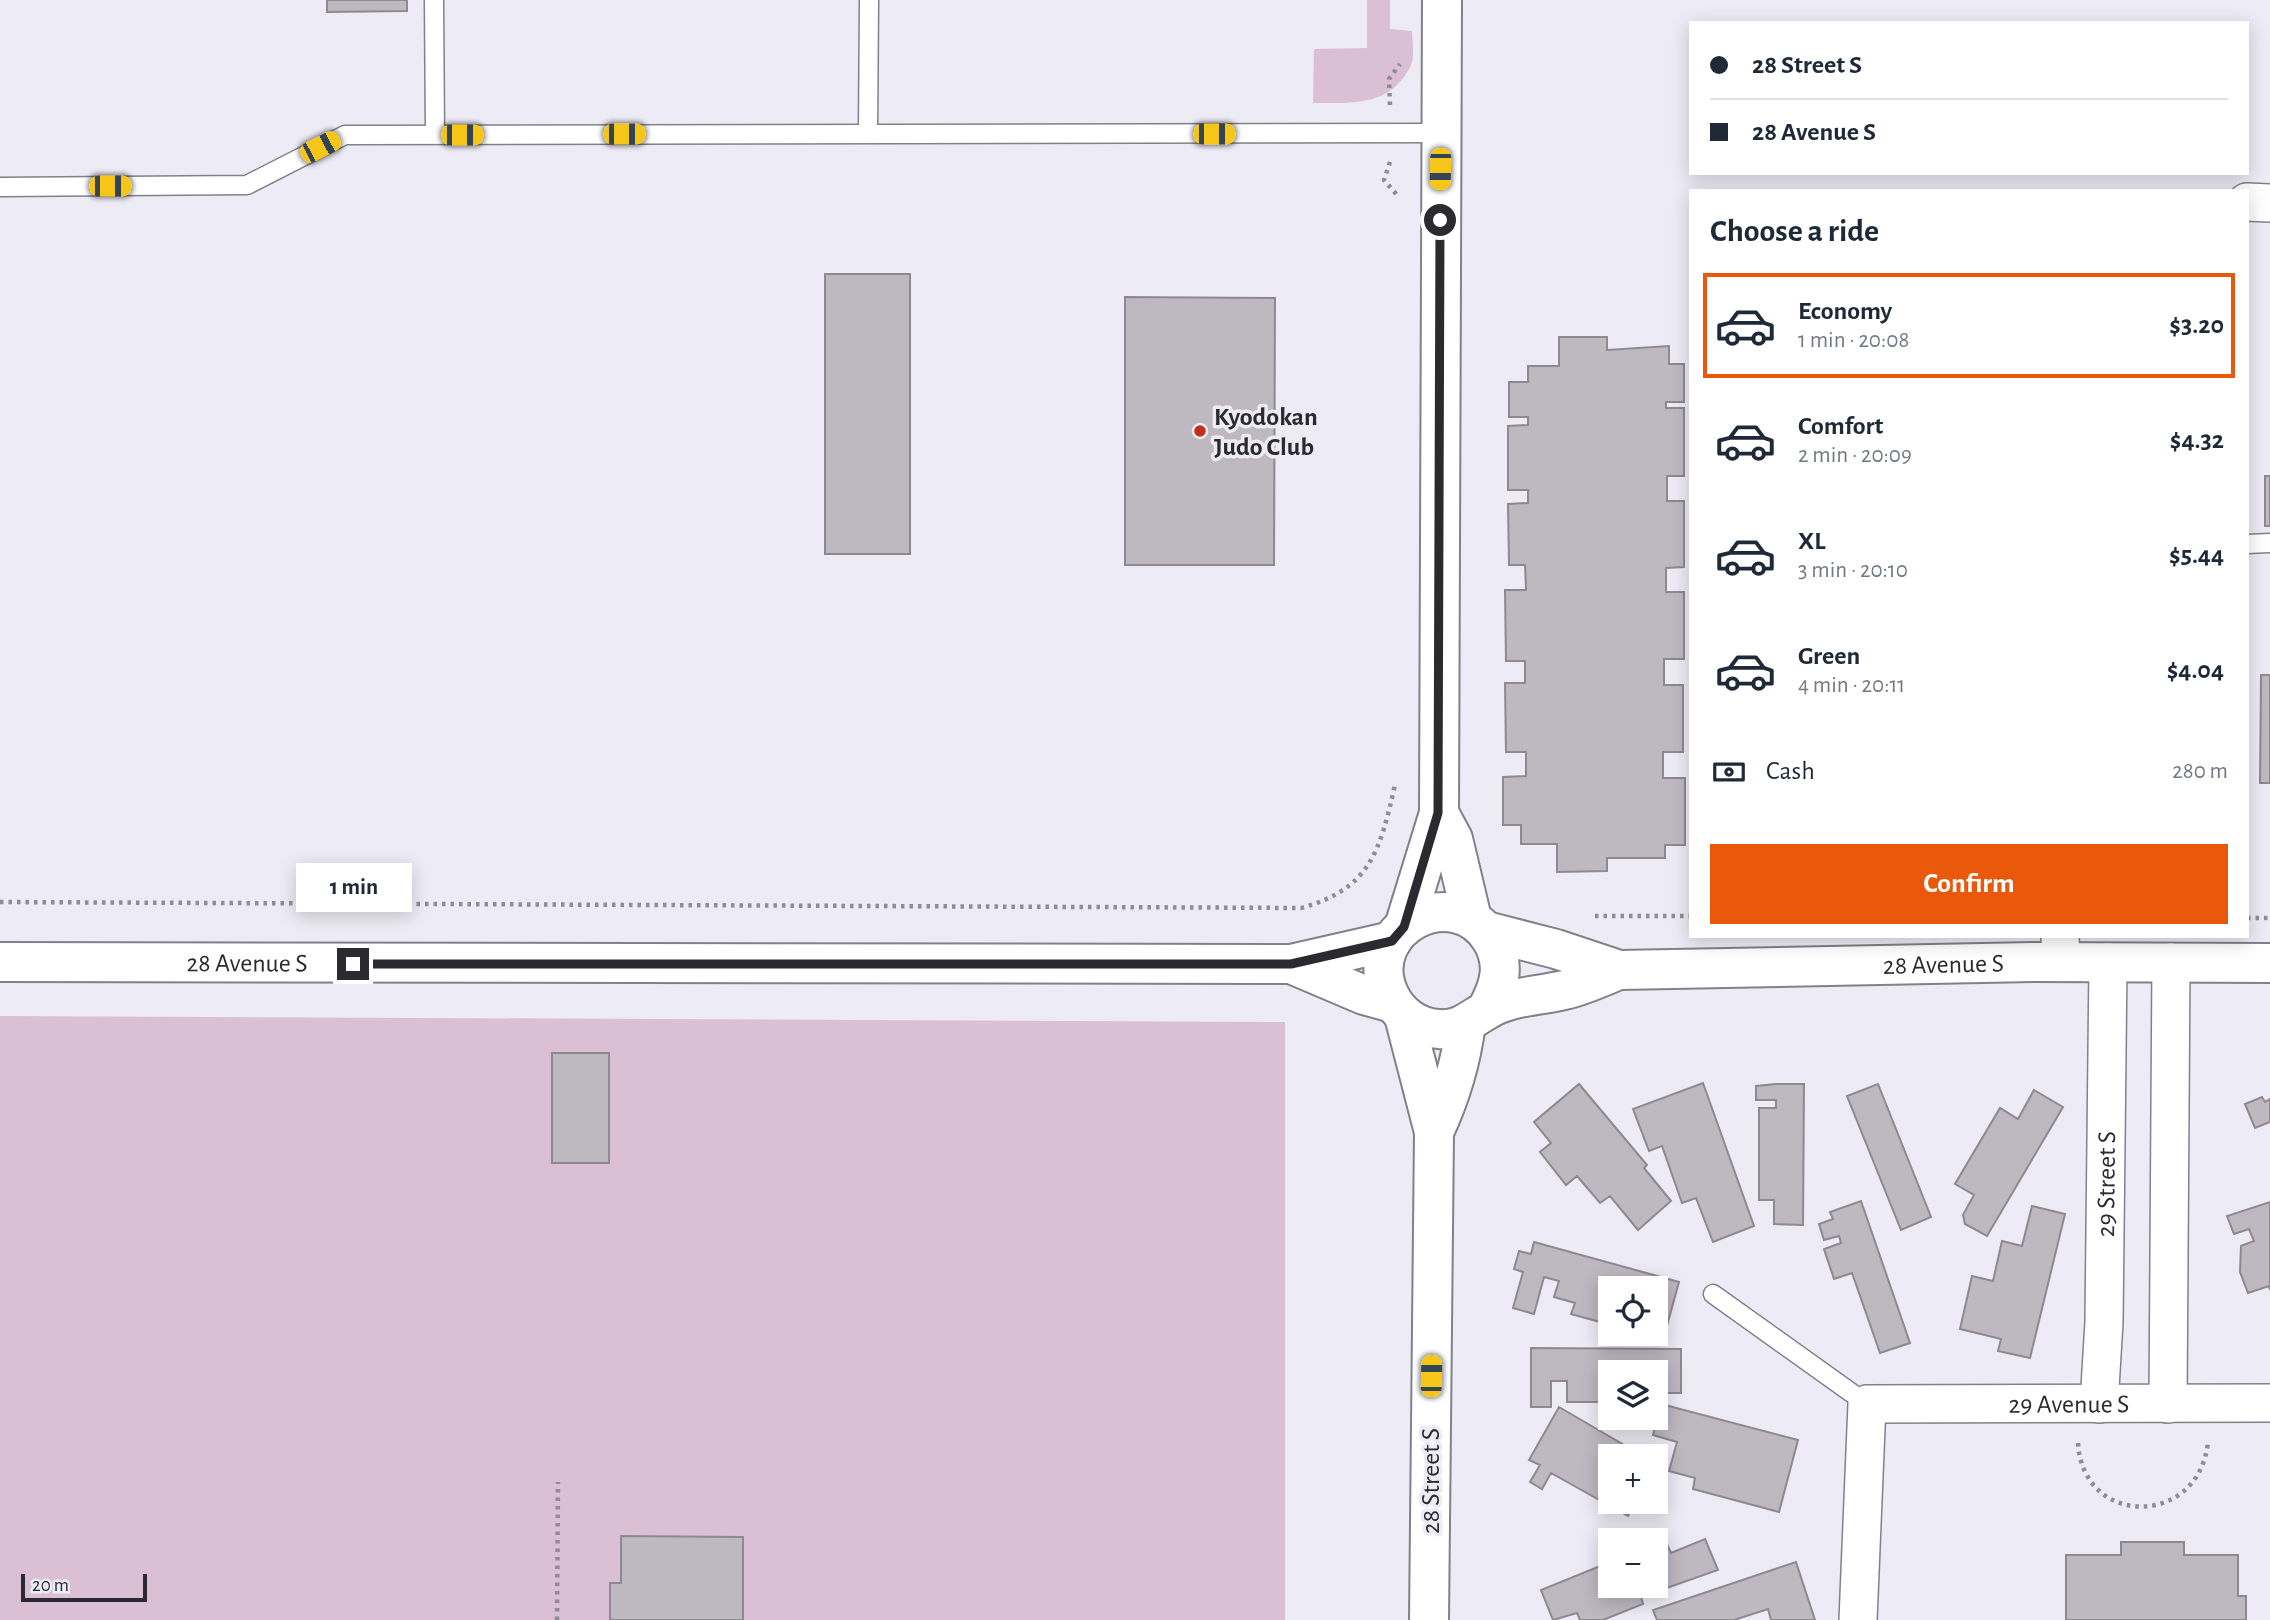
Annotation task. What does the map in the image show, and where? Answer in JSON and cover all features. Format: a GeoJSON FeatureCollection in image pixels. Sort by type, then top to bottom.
{"type":"FeatureCollection","features":[{"type":"Feature","properties":{"kind":"street"},"geometry":{"type":"LineString","coordinates":[[1434,1132],[1399,1009],[1385,985],[1383,966],[1398,934],[1438,813],[1441,0]]}},
{"type":"Feature","properties":{"kind":"street"},"geometry":{"type":"LineString","coordinates":[[2249,202],[2270,203]]}},
{"type":"Feature","properties":{"kind":"street"},"geometry":{"type":"LineString","coordinates":[[1434,1132],[1477,1016],[1498,988],[1501,968],[1496,948],[1479,925],[1453,839],[1438,813]]}},
{"type":"Feature","properties":{"kind":"street"},"geometry":{"type":"LineString","coordinates":[[1291,964],[1398,934],[1430,913],[1450,912],[1479,925],[1619,971]]}},
{"type":"Feature","properties":{"kind":"street","name":"28 Avenue S"},"geometry":{"type":"LineString","coordinates":[[1619,971],[2061,949],[2108,962],[2270,963]]}},
{"type":"Feature","properties":{"kind":"street","name":"28 Avenue S"},"geometry":{"type":"LineString","coordinates":[[0,962],[1291,964]]}},
{"type":"Feature","properties":{"kind":"street","name":"29 Street S"},"geometry":{"type":"LineString","coordinates":[[2087,1404],[2104,1322],[2108,962]]}},
{"type":"Feature","properties":{"kind":"street"},"geometry":{"type":"LineString","coordinates":[[2168,1404],[2171,962]]}},
{"type":"Feature","properties":{"kind":"street"},"geometry":{"type":"LineString","coordinates":[[1291,964],[1399,1009],[1421,1025],[1439,1029],[1525,997],[1568,989],[1619,971]]}},
{"type":"Feature","properties":{"kind":"street","name":"28 Street S"},"geometry":{"type":"LineString","coordinates":[[1429,1620],[1434,1132]]}},
{"type":"Feature","properties":{"kind":"street","name":"29 Avenue S"},"geometry":{"type":"LineString","coordinates":[[1867,1405],[1961,1402],[2270,1403]]}},
{"type":"Feature","properties":{"kind":"street"},"geometry":{"type":"LineString","coordinates":[[1858,1620],[1867,1405]]}},
{"type":"Feature","properties":{"kind":"lane"},"geometry":{"type":"LineString","coordinates":[[434,0],[435,135]]}},
{"type":"Feature","properties":{"kind":"lane"},"geometry":{"type":"LineString","coordinates":[[868,134],[869,0]]}},
{"type":"Feature","properties":{"kind":"lane"},"geometry":{"type":"LineString","coordinates":[[0,187],[247,185],[345,135],[1441,133]]}},
{"type":"Feature","properties":{"kind":"lane"},"geometry":{"type":"LineString","coordinates":[[2249,544],[2270,543]]}},
{"type":"Feature","properties":{"kind":"lane"},"geometry":{"type":"LineString","coordinates":[[1713,1294],[1867,1405]]}},
{"type":"Feature","properties":{"kind":"path"},"geometry":{"type":"LineString","coordinates":[[1390,171],[1384,180],[1397,194],[1399,202]]}},
{"type":"Feature","properties":{"kind":"path"},"geometry":{"type":"LineString","coordinates":[[0,902],[1301,908],[1329,900],[1352,886],[1373,862],[1397,777]]}},
{"type":"Feature","properties":{"kind":"path"},"geometry":{"type":"LineString","coordinates":[[1581,916],[1689,916]]}},
{"type":"Feature","properties":{"kind":"path"},"geometry":{"type":"LineString","coordinates":[[2249,918],[2270,918]]}},
{"type":"Feature","properties":{"kind":"path"},"geometry":{"type":"LineString","coordinates":[[2087,1404],[2078,1457],[2087,1477],[2110,1498],[2141,1508],[2162,1505],[2181,1495],[2196,1479],[2206,1460],[2208,1403]]}},
{"type":"Feature","properties":{"kind":"path"},"geometry":{"type":"LineString","coordinates":[[557,1620],[558,1482]]}},
{"type":"Feature","properties":{"kind":"shaded area"},"geometry":{"type":"Polygon","coordinates":[[[1367,0],[1390,0],[1390,29],[1412,31],[1411,65],[1393,89],[1370,100],[1313,103],[1314,49],[1367,48],[1367,0]]]}},
{"type":"Feature","properties":{"kind":"shaded area"},"geometry":{"type":"Polygon","coordinates":[[[0,1016],[1285,1022],[1285,1620],[0,1620],[0,1016]]]}},
{"type":"Feature","properties":{"kind":"building"},"geometry":{"type":"Polygon","coordinates":[[[327,0],[407,0],[407,11],[327,12],[327,0]]]}},
{"type":"Feature","properties":{"kind":"building"},"geometry":{"type":"Polygon","coordinates":[[[825,274],[910,274],[910,554],[825,554],[825,274]]]}},
{"type":"Feature","properties":{"kind":"building","name":"Kyodokan Judo Club"},"geometry":{"type":"Polygon","coordinates":[[[1125,297],[1275,298],[1274,565],[1125,565],[1125,297]]]}},
{"type":"Feature","properties":{"kind":"building"},"geometry":{"type":"Polygon","coordinates":[[[1559,337],[1607,337],[1607,350],[1669,346],[1669,364],[1684,364],[1684,402],[1666,402],[1666,408],[1684,408],[1684,476],[1667,476],[1667,501],[1684,501],[1684,567],[1666,568],[1666,592],[1684,592],[1684,659],[1664,659],[1664,685],[1683,685],[1683,752],[1663,752],[1663,778],[1685,778],[1685,845],[1665,845],[1665,858],[1607,858],[1607,871],[1557,872],[1557,844],[1521,844],[1521,825],[1503,825],[1503,777],[1526,776],[1526,752],[1506,752],[1505,683],[1525,683],[1525,661],[1506,661],[1505,590],[1526,590],[1525,565],[1509,565],[1508,504],[1528,503],[1528,490],[1508,490],[1508,426],[1528,425],[1528,417],[1509,417],[1509,382],[1528,382],[1528,366],[1559,366],[1559,337]]]}},
{"type":"Feature","properties":{"kind":"building"},"geometry":{"type":"Polygon","coordinates":[[[2265,476],[2270,476],[2270,526],[2265,526],[2265,476]]]}},
{"type":"Feature","properties":{"kind":"building"},"geometry":{"type":"Polygon","coordinates":[[[2261,675],[2270,675],[2270,783],[2260,783],[2261,675]]]}},
{"type":"Feature","properties":{"kind":"building"},"geometry":{"type":"Polygon","coordinates":[[[552,1053],[609,1053],[609,1163],[552,1163],[552,1053]]]}},
{"type":"Feature","properties":{"kind":"building"},"geometry":{"type":"Polygon","coordinates":[[[1703,1083],[1754,1226],[1713,1242],[1696,1198],[1682,1203],[1662,1146],[1649,1151],[1633,1109],[1703,1083]]]}},
{"type":"Feature","properties":{"kind":"building"},"geometry":{"type":"Polygon","coordinates":[[[1579,1084],[1647,1165],[1644,1168],[1671,1201],[1638,1230],[1610,1196],[1600,1203],[1577,1176],[1566,1185],[1540,1152],[1551,1143],[1534,1122],[1579,1084]]]}},
{"type":"Feature","properties":{"kind":"building"},"geometry":{"type":"Polygon","coordinates":[[[1804,1084],[1803,1225],[1774,1224],[1774,1200],[1759,1200],[1759,1108],[1776,1108],[1776,1100],[1756,1100],[1756,1086],[1804,1084]]]}},
{"type":"Feature","properties":{"kind":"building"},"geometry":{"type":"Polygon","coordinates":[[[1878,1084],[1931,1217],[1901,1230],[1847,1096],[1878,1084]]]}},
{"type":"Feature","properties":{"kind":"building"},"geometry":{"type":"Polygon","coordinates":[[[2034,1090],[2063,1107],[1987,1236],[1965,1224],[1963,1215],[1974,1195],[1955,1184],[2000,1108],[2018,1119],[2034,1090]]]}},
{"type":"Feature","properties":{"kind":"building"},"geometry":{"type":"Polygon","coordinates":[[[2262,1097],[2265,1102],[2270,1099],[2270,1122],[2255,1128],[2245,1104],[2262,1097]]]}},
{"type":"Feature","properties":{"kind":"building"},"geometry":{"type":"Polygon","coordinates":[[[1861,1201],[1910,1343],[1880,1353],[1852,1273],[1834,1279],[1824,1249],[1841,1243],[1839,1236],[1824,1240],[1819,1224],[1833,1219],[1830,1212],[1861,1201]]]}},
{"type":"Feature","properties":{"kind":"building"},"geometry":{"type":"Polygon","coordinates":[[[2270,1202],[2270,1290],[2269,1286],[2248,1293],[2240,1272],[2241,1246],[2254,1241],[2249,1229],[2234,1234],[2227,1216],[2270,1202]]]}},
{"type":"Feature","properties":{"kind":"building"},"geometry":{"type":"Polygon","coordinates":[[[2032,1206],[2065,1214],[2030,1358],[1998,1351],[2001,1339],[1960,1329],[1972,1276],[1993,1281],[2002,1241],[2022,1246],[2032,1206]]]}},
{"type":"Feature","properties":{"kind":"building"},"geometry":{"type":"Polygon","coordinates":[[[1534,1242],[1657,1276],[1598,1276],[1598,1321],[1571,1314],[1575,1303],[1554,1297],[1559,1281],[1544,1277],[1534,1314],[1513,1308],[1523,1272],[1514,1269],[1519,1251],[1531,1254],[1534,1242]]]}},
{"type":"Feature","properties":{"kind":"building"},"geometry":{"type":"Polygon","coordinates":[[[1668,1279],[1679,1282],[1668,1322],[1668,1279]]]}},
{"type":"Feature","properties":{"kind":"building"},"geometry":{"type":"Polygon","coordinates":[[[1531,1348],[1681,1349],[1681,1393],[1668,1393],[1668,1360],[1598,1360],[1598,1402],[1567,1402],[1567,1381],[1551,1381],[1551,1407],[1531,1407],[1531,1348]]]}},
{"type":"Feature","properties":{"kind":"building"},"geometry":{"type":"Polygon","coordinates":[[[1668,1406],[1798,1440],[1779,1512],[1693,1489],[1695,1478],[1669,1471],[1677,1442],[1653,1435],[1654,1430],[1668,1430],[1668,1406]]]}},
{"type":"Feature","properties":{"kind":"building"},"geometry":{"type":"Polygon","coordinates":[[[1559,1407],[1622,1444],[1598,1444],[1598,1499],[1551,1473],[1542,1489],[1530,1482],[1540,1465],[1529,1460],[1559,1407]]]}},
{"type":"Feature","properties":{"kind":"building"},"geometry":{"type":"Polygon","coordinates":[[[621,1536],[743,1537],[743,1620],[610,1620],[610,1583],[621,1583],[621,1536]]]}},
{"type":"Feature","properties":{"kind":"building"},"geometry":{"type":"Polygon","coordinates":[[[1705,1539],[1718,1570],[1668,1588],[1668,1546],[1671,1553],[1705,1539]]]}},
{"type":"Feature","properties":{"kind":"building"},"geometry":{"type":"Polygon","coordinates":[[[2121,1542],[2184,1542],[2184,1555],[2238,1555],[2238,1596],[2246,1596],[2246,1620],[2066,1620],[2066,1555],[2121,1555],[2121,1542]]]}},
{"type":"Feature","properties":{"kind":"building"},"geometry":{"type":"Polygon","coordinates":[[[1796,1562],[1815,1620],[1771,1620],[1768,1609],[1734,1620],[1657,1620],[1653,1610],[1796,1562]]]}},
{"type":"Feature","properties":{"kind":"building"},"geometry":{"type":"Polygon","coordinates":[[[1598,1567],[1598,1598],[1641,1598],[1643,1604],[1603,1620],[1580,1620],[1577,1613],[1553,1620],[1541,1590],[1598,1567]]]}},
{"type":"Feature","properties":{"kind":"place","name":"Kyodokan Judo Club"},"geometry":{"type":"Point","coordinates":[1200,431]}},
{"type":"Feature","properties":{"kind":"route"},"geometry":{"type":"LineString","coordinates":[[353,964],[1291,964],[1392,941],[1404,927],[1438,813],[1440,220]]}}]}
